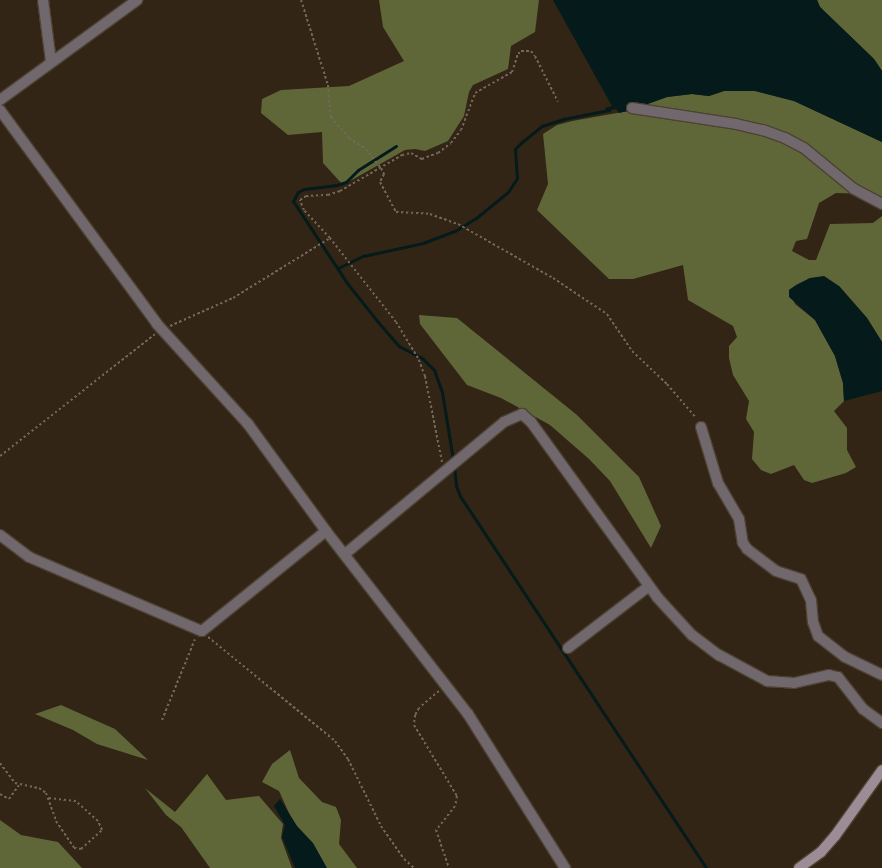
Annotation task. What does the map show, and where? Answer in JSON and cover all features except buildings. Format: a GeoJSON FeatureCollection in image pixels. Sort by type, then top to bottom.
{"type":"FeatureCollection","features":[{"type":"Feature","properties":{"kind":"street"},"geometry":{"type":"LineString","coordinates":[[43,0],[51,62]]}},
{"type":"Feature","properties":{"kind":"street"},"geometry":{"type":"LineString","coordinates":[[0,100],[137,0]]}},
{"type":"Feature","properties":{"kind":"street"},"geometry":{"type":"LineString","coordinates":[[632,108],[763,130],[804,148],[841,179],[882,204]]}},
{"type":"Feature","properties":{"kind":"street"},"geometry":{"type":"LineString","coordinates":[[0,110],[161,330],[248,424],[326,531],[445,682],[468,714],[565,868]]}},
{"type":"Feature","properties":{"kind":"street"},"geometry":{"type":"LineString","coordinates":[[345,554],[504,422],[522,414],[530,422],[649,586],[692,635],[719,655],[755,676],[780,683],[794,683],[834,675],[842,681],[863,709],[882,723]]}},
{"type":"Feature","properties":{"kind":"street"},"geometry":{"type":"LineString","coordinates":[[701,427],[718,483],[739,519],[743,543],[747,549],[776,571],[801,579],[811,600],[813,622],[818,636],[845,658],[882,675]]}},
{"type":"Feature","properties":{"kind":"street"},"geometry":{"type":"LineString","coordinates":[[0,535],[29,557],[201,631],[326,531]]}},
{"type":"Feature","properties":{"kind":"street"},"geometry":{"type":"LineString","coordinates":[[568,648],[649,586]]}},
{"type":"Feature","properties":{"kind":"street"},"geometry":{"type":"LineString","coordinates":[[800,868],[821,852],[836,836],[882,770]]}},
{"type":"Feature","properties":{"kind":"path"},"geometry":{"type":"LineString","coordinates":[[301,0],[328,85],[331,117],[349,138],[366,149],[381,168],[384,174],[380,182],[396,212],[430,214],[458,224],[553,278],[607,314],[632,352],[684,403],[701,427]]}},
{"type":"Feature","properties":{"kind":"path"},"geometry":{"type":"LineString","coordinates":[[445,472],[425,376],[418,358],[396,322],[330,238],[304,210],[300,204],[301,198],[309,195],[336,192],[402,155],[411,153],[422,159],[430,158],[443,149],[461,130],[475,92],[512,72],[518,54],[521,51],[530,51],[535,56],[558,102]]}},
{"type":"Feature","properties":{"kind":"path"},"geometry":{"type":"LineString","coordinates":[[0,456],[161,330],[233,298],[330,238]]}},
{"type":"Feature","properties":{"kind":"path"},"geometry":{"type":"LineString","coordinates":[[162,720],[201,631],[335,741],[348,759],[381,826],[399,853],[414,868]]}},
{"type":"Feature","properties":{"kind":"path"},"geometry":{"type":"LineString","coordinates":[[445,682],[434,696],[419,708],[415,715],[414,725],[457,796],[455,806],[436,830],[449,868]]}},
{"type":"Feature","properties":{"kind":"path"},"geometry":{"type":"LineString","coordinates":[[0,763],[19,785],[39,788],[46,793],[56,821],[74,848],[81,849],[102,830],[98,821],[76,801],[48,798]]}},
{"type":"Feature","properties":{"kind":"path"},"geometry":{"type":"LineString","coordinates":[[0,794],[9,799],[19,785]]}},
{"type":"Feature","properties":{"kind":"green space"},"geometry":{"type":"Polygon","coordinates":[[[379,0],[539,0],[535,32],[511,46],[508,69],[473,85],[469,92],[464,116],[448,141],[425,151],[405,150],[343,185],[323,163],[322,132],[288,135],[261,113],[262,99],[281,90],[349,86],[404,61],[383,27],[379,0]]]}},
{"type":"Feature","properties":{"kind":"green space"},"geometry":{"type":"Polygon","coordinates":[[[817,0],[882,0],[882,71],[874,59],[820,7],[817,0]]]}},
{"type":"Feature","properties":{"kind":"green space"},"geometry":{"type":"Polygon","coordinates":[[[724,91],[755,91],[794,101],[882,142],[882,200],[869,194],[836,193],[819,203],[807,239],[796,241],[792,251],[809,260],[816,260],[830,224],[873,223],[882,216],[882,342],[867,318],[839,286],[810,278],[789,290],[795,304],[815,320],[835,356],[843,383],[844,401],[834,411],[847,428],[847,450],[856,467],[846,473],[812,483],[804,480],[794,465],[771,474],[761,470],[752,459],[754,432],[746,419],[749,401],[733,375],[729,358],[729,346],[737,337],[733,326],[688,300],[683,265],[633,279],[609,279],[537,210],[548,184],[543,134],[557,125],[628,111],[667,97],[692,94],[709,96],[724,91]]]}},
{"type":"Feature","properties":{"kind":"green space"},"geometry":{"type":"Polygon","coordinates":[[[419,315],[457,318],[577,415],[639,477],[661,526],[651,548],[610,481],[589,459],[550,425],[501,398],[467,385],[420,324],[419,315]]]}},
{"type":"Feature","properties":{"kind":"green space"},"geometry":{"type":"Polygon","coordinates":[[[61,705],[115,729],[148,760],[97,744],[73,730],[35,714],[61,705]]]}},
{"type":"Feature","properties":{"kind":"green space"},"geometry":{"type":"Polygon","coordinates":[[[290,750],[299,778],[322,802],[336,807],[341,820],[339,844],[357,868],[325,868],[293,822],[279,791],[262,782],[272,764],[290,750]]]}},
{"type":"Feature","properties":{"kind":"green space"},"geometry":{"type":"Polygon","coordinates":[[[207,774],[226,800],[259,796],[283,824],[281,838],[292,868],[210,868],[181,827],[166,815],[145,788],[175,812],[207,774]]]}},
{"type":"Feature","properties":{"kind":"green space"},"geometry":{"type":"Polygon","coordinates":[[[0,820],[21,835],[58,842],[82,868],[0,868],[0,820]]]}},
{"type":"Feature","properties":{"kind":"water"},"geometry":{"type":"Polygon","coordinates":[[[553,0],[817,0],[820,7],[874,59],[882,71],[882,142],[794,101],[755,91],[724,91],[709,96],[692,94],[667,97],[628,111],[619,113],[616,109],[607,111],[605,108],[612,106],[553,0]]]}},
{"type":"Feature","properties":{"kind":"water"},"geometry":{"type":"Polygon","coordinates":[[[824,276],[839,286],[867,318],[882,342],[882,391],[844,401],[843,383],[835,356],[815,320],[789,297],[789,290],[796,285],[810,278],[824,276]]]}},
{"type":"Feature","properties":{"kind":"water"},"geometry":{"type":"Polygon","coordinates":[[[280,799],[297,826],[313,843],[327,868],[295,868],[282,837],[285,825],[274,806],[280,799]]]}},
{"type":"Feature","properties":{"kind":"waterway"},"geometry":{"type":"LineString","coordinates":[[338,268],[363,256],[423,243],[455,231],[476,218],[508,192],[517,178],[515,149],[542,126],[563,119],[609,110]]}},
{"type":"Feature","properties":{"kind":"waterway"},"geometry":{"type":"LineString","coordinates":[[396,146],[358,170],[346,182],[304,189],[298,192],[293,201],[347,283],[378,322],[399,346],[423,359],[434,370],[442,392],[453,460]]}},
{"type":"Feature","properties":{"kind":"waterway"},"geometry":{"type":"LineString","coordinates":[[454,466],[456,486],[460,496],[706,868]]}}]}
